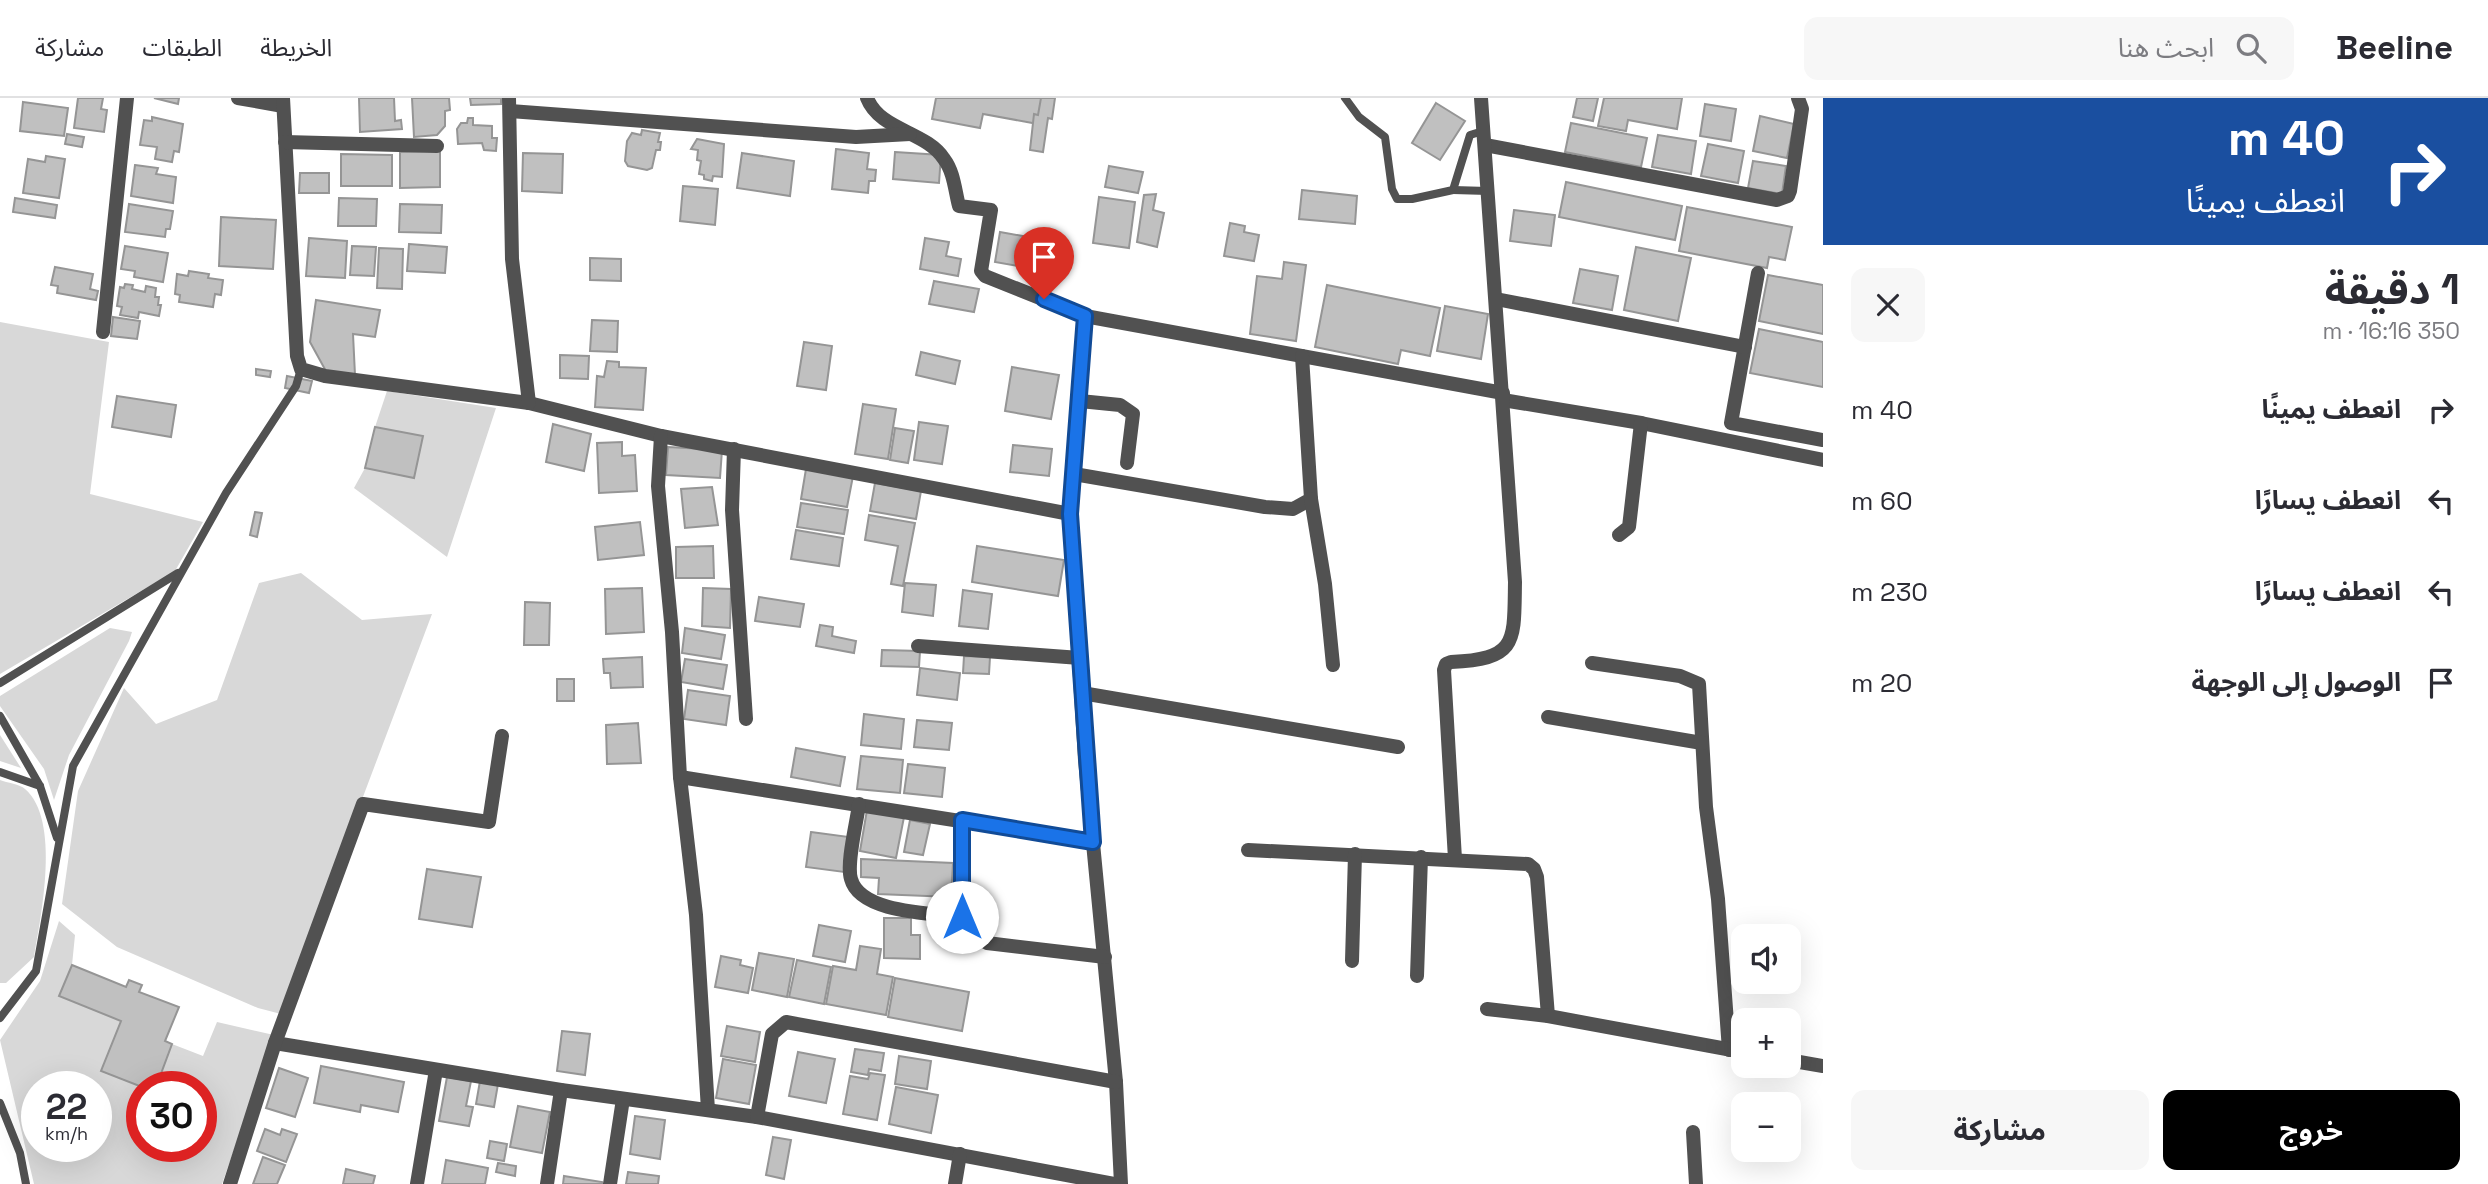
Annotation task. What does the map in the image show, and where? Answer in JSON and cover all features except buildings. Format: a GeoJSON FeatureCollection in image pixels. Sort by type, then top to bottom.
{"type":"FeatureCollection","features":[{"type":"Feature","properties":{"kind":"street"},"geometry":{"type":"LineString","coordinates":[[103,332],[127,98]]}},
{"type":"Feature","properties":{"kind":"street"},"geometry":{"type":"LineString","coordinates":[[239,98],[283,102],[297,356],[301,369],[325,376],[529,403],[660,436],[1070,514]]}},
{"type":"Feature","properties":{"kind":"street"},"geometry":{"type":"LineString","coordinates":[[867,98],[884,119],[934,148],[945,159],[959,206],[991,210],[981,271],[985,276],[1085,316],[1303,356],[1823,460]]}},
{"type":"Feature","properties":{"kind":"street"},"geometry":{"type":"LineString","coordinates":[[1455,859],[1444,670],[1446,664],[1451,662],[1486,660],[1500,654],[1510,641],[1515,625],[1515,582],[1481,98]]}},
{"type":"Feature","properties":{"kind":"street"},"geometry":{"type":"LineString","coordinates":[[1484,138],[1777,200],[1787,196],[1790,191],[1802,109],[1798,98]]}},
{"type":"Feature","properties":{"kind":"street"},"geometry":{"type":"LineString","coordinates":[[529,403],[512,259],[510,105],[856,137],[910,134]]}},
{"type":"Feature","properties":{"kind":"street"},"geometry":{"type":"LineString","coordinates":[[285,142],[437,146]]}},
{"type":"Feature","properties":{"kind":"street"},"geometry":{"type":"LineString","coordinates":[[1758,273],[1731,423],[1823,440]]}},
{"type":"Feature","properties":{"kind":"street"},"geometry":{"type":"LineString","coordinates":[[1496,299],[1745,347]]}},
{"type":"Feature","properties":{"kind":"street"},"geometry":{"type":"LineString","coordinates":[[1085,316],[1070,514],[1093,842],[1116,1082],[1121,1184]]}},
{"type":"Feature","properties":{"kind":"street"},"geometry":{"type":"LineString","coordinates":[[1303,356],[1311,499],[1325,584],[1333,665]]}},
{"type":"Feature","properties":{"kind":"street"},"geometry":{"type":"LineString","coordinates":[[1080,401],[1120,405],[1133,414],[1127,463]]}},
{"type":"Feature","properties":{"kind":"street"},"geometry":{"type":"LineString","coordinates":[[1619,535],[1629,527],[1641,423]]}},
{"type":"Feature","properties":{"kind":"street"},"geometry":{"type":"LineString","coordinates":[[660,436],[658,486],[672,632],[680,777],[696,915],[708,1110]]}},
{"type":"Feature","properties":{"kind":"street"},"geometry":{"type":"LineString","coordinates":[[734,449],[732,510],[746,719]]}},
{"type":"Feature","properties":{"kind":"street"},"geometry":{"type":"LineString","coordinates":[[1074,474],[1265,507],[1293,509],[1311,499]]}},
{"type":"Feature","properties":{"kind":"street"},"geometry":{"type":"LineString","coordinates":[[918,646],[1080,658]]}},
{"type":"Feature","properties":{"kind":"street"},"geometry":{"type":"LineString","coordinates":[[1592,663],[1680,676],[1699,684],[1702,743],[1731,1008]]}},
{"type":"Feature","properties":{"kind":"street"},"geometry":{"type":"LineString","coordinates":[[1082,693],[1398,747]]}},
{"type":"Feature","properties":{"kind":"street"},"geometry":{"type":"LineString","coordinates":[[1548,717],[1702,743]]}},
{"type":"Feature","properties":{"kind":"street"},"geometry":{"type":"LineString","coordinates":[[230,1184],[275,1042],[363,804],[489,822],[502,736]]}},
{"type":"Feature","properties":{"kind":"street"},"geometry":{"type":"LineString","coordinates":[[680,777],[1093,842]]}},
{"type":"Feature","properties":{"kind":"street"},"geometry":{"type":"LineString","coordinates":[[859,804],[850,877],[863,899],[878,905],[962,917],[971,923],[978,939],[987,943],[1105,957]]}},
{"type":"Feature","properties":{"kind":"street"},"geometry":{"type":"LineString","coordinates":[[962,820],[962,917]]}},
{"type":"Feature","properties":{"kind":"street"},"geometry":{"type":"LineString","coordinates":[[1248,850],[1516,862],[1534,869],[1549,1016]]}},
{"type":"Feature","properties":{"kind":"street"},"geometry":{"type":"LineString","coordinates":[[1352,961],[1355,855]]}},
{"type":"Feature","properties":{"kind":"street"},"geometry":{"type":"LineString","coordinates":[[1417,976],[1421,858]]}},
{"type":"Feature","properties":{"kind":"street"},"geometry":{"type":"LineString","coordinates":[[1487,1009],[1549,1016],[1731,1050]]}},
{"type":"Feature","properties":{"kind":"street"},"geometry":{"type":"LineString","coordinates":[[757,1117],[772,1034],[786,1022],[1116,1082]]}},
{"type":"Feature","properties":{"kind":"street"},"geometry":{"type":"LineString","coordinates":[[275,1042],[561,1090],[757,1117],[1114,1184]]}},
{"type":"Feature","properties":{"kind":"street"},"geometry":{"type":"LineString","coordinates":[[1801,1062],[1823,1066]]}},
{"type":"Feature","properties":{"kind":"street"},"geometry":{"type":"LineString","coordinates":[[417,1184],[436,1070]]}},
{"type":"Feature","properties":{"kind":"street"},"geometry":{"type":"LineString","coordinates":[[547,1184],[561,1090]]}},
{"type":"Feature","properties":{"kind":"street"},"geometry":{"type":"LineString","coordinates":[[610,1184],[623,1099]]}},
{"type":"Feature","properties":{"kind":"street"},"geometry":{"type":"LineString","coordinates":[[1693,1132],[1696,1184]]}},
{"type":"Feature","properties":{"kind":"street"},"geometry":{"type":"LineString","coordinates":[[955,1184],[960,1154]]}},
{"type":"Feature","properties":{"kind":"lane"},"geometry":{"type":"LineString","coordinates":[[1345,98],[1359,117],[1385,137],[1392,189],[1397,199],[1412,199],[1453,190],[1488,191]]}},
{"type":"Feature","properties":{"kind":"lane"},"geometry":{"type":"LineString","coordinates":[[1453,190],[1471,135],[1484,138]]}},
{"type":"Feature","properties":{"kind":"lane"},"geometry":{"type":"LineString","coordinates":[[0,1018],[36,971],[57,841],[73,766],[226,493],[296,386],[301,369]]}},
{"type":"Feature","properties":{"kind":"lane"},"geometry":{"type":"LineString","coordinates":[[0,683],[181,572]]}},
{"type":"Feature","properties":{"kind":"lane"},"geometry":{"type":"LineString","coordinates":[[0,716],[40,786],[57,841]]}},
{"type":"Feature","properties":{"kind":"lane"},"geometry":{"type":"LineString","coordinates":[[0,772],[40,786]]}},
{"type":"Feature","properties":{"kind":"lane"},"geometry":{"type":"LineString","coordinates":[[0,1103],[20,1153],[26,1184]]}},
{"type":"Feature","properties":{"kind":"shaded area"},"geometry":{"type":"Polygon","coordinates":[[[0,322],[109,342],[90,494],[203,522],[175,571],[0,674],[0,322]]]}},
{"type":"Feature","properties":{"kind":"shaded area"},"geometry":{"type":"Polygon","coordinates":[[[387,391],[496,408],[447,557],[354,488],[365,468],[413,478],[422,436],[375,427],[387,391]]]}},
{"type":"Feature","properties":{"kind":"shaded area"},"geometry":{"type":"Polygon","coordinates":[[[301,573],[362,620],[432,614],[281,1014],[258,1008],[117,947],[62,904],[78,791],[124,688],[156,724],[217,700],[259,583],[301,573]]]}},
{"type":"Feature","properties":{"kind":"shaded area"},"geometry":{"type":"Polygon","coordinates":[[[110,628],[132,632],[69,755],[54,800],[44,769],[0,706],[0,696],[110,628]]]}},
{"type":"Feature","properties":{"kind":"shaded area"},"geometry":{"type":"Polygon","coordinates":[[[0,735],[21,768],[0,761],[0,735]]]}},
{"type":"Feature","properties":{"kind":"shaded area"},"geometry":{"type":"Polygon","coordinates":[[[0,780],[23,787],[36,803],[43,823],[46,845],[44,894],[34,957],[6,983],[0,983],[0,780]]]}},
{"type":"Feature","properties":{"kind":"shaded area"},"geometry":{"type":"Polygon","coordinates":[[[59,921],[75,935],[72,965],[60,996],[121,1021],[137,1071],[126,1071],[126,1162],[217,1162],[217,1071],[162,1071],[172,1044],[203,1056],[217,1022],[274,1035],[222,1184],[34,1184],[29,1162],[112,1162],[112,1071],[21,1071],[21,1129],[0,1040],[40,981],[59,921]]]}},
{"type":"Feature","properties":{"kind":"route"},"geometry":{"type":"LineString","coordinates":[[962,917],[962,820],[1093,842],[1070,514],[1085,316],[1044,299]]}}]}
